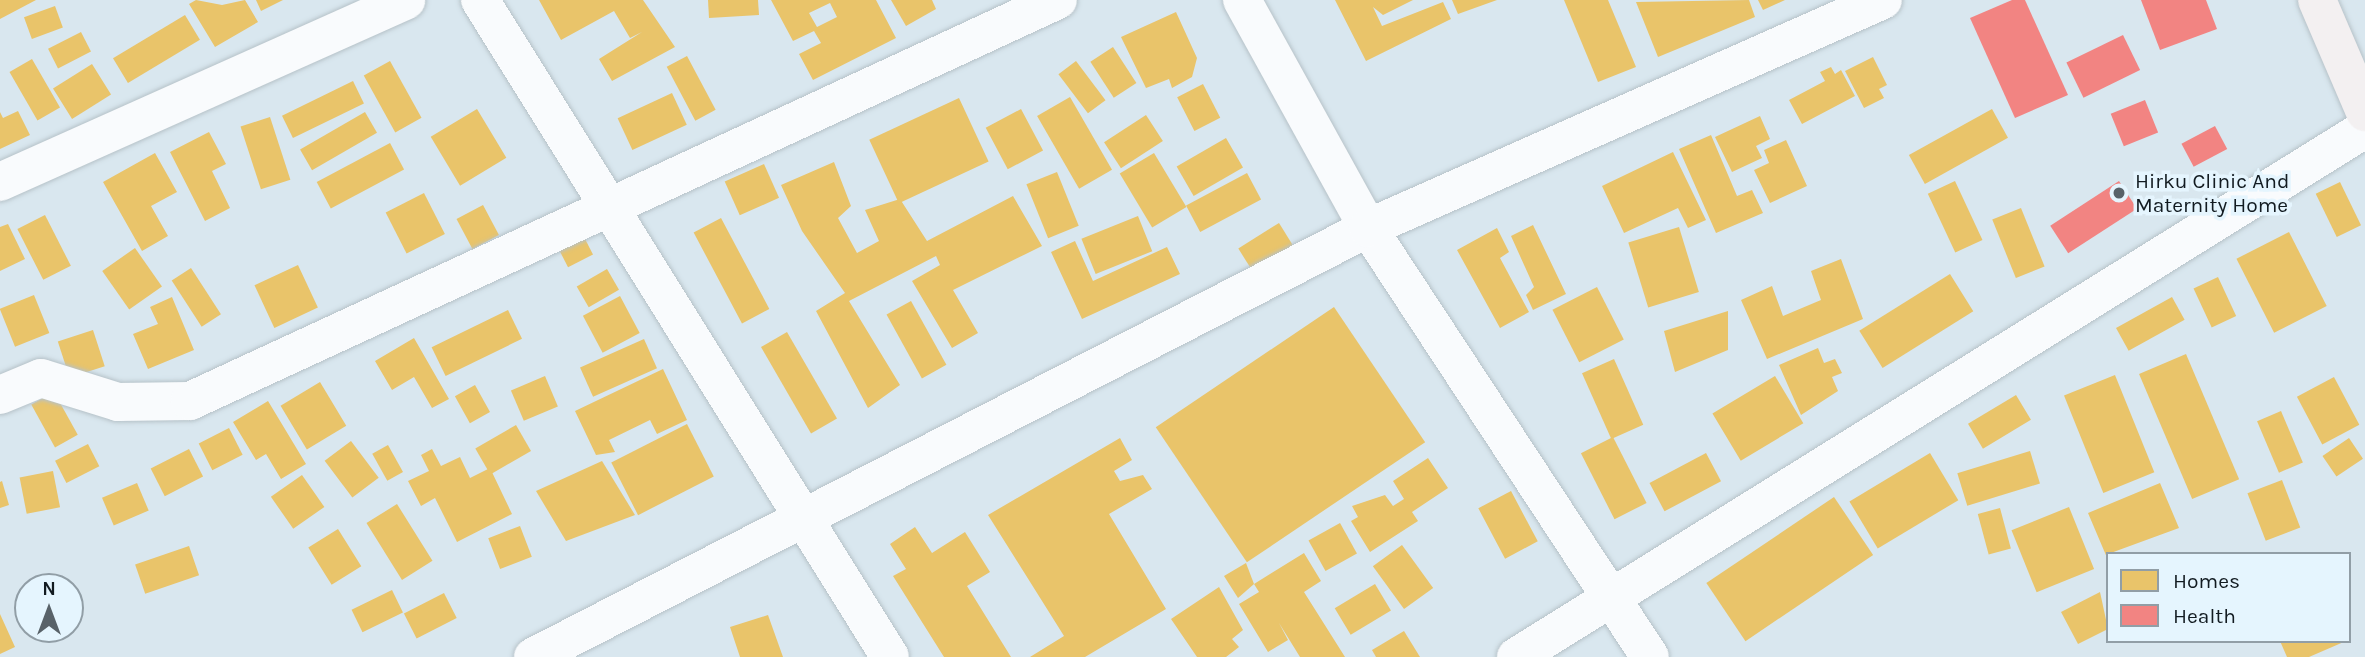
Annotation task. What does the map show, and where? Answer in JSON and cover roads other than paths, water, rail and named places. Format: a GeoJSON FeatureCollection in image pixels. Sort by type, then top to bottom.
{"type":"FeatureCollection","features":[{"type":"Feature","properties":{"kind":"main road"},"geometry":{"type":"LineString","coordinates":[[2317,0],[2365,112]]}},
{"type":"Feature","properties":{"kind":"street"},"geometry":{"type":"LineString","coordinates":[[0,182],[406,0]]}},
{"type":"Feature","properties":{"kind":"street"},"geometry":{"type":"LineString","coordinates":[[480,0],[611,203],[800,515],[890,657]]}},
{"type":"Feature","properties":{"kind":"street"},"geometry":{"type":"LineString","coordinates":[[0,395],[49,378],[118,402],[190,401],[611,203],[1058,0]]}},
{"type":"Feature","properties":{"kind":"street"},"geometry":{"type":"LineString","coordinates":[[1242,0],[1368,228],[1650,657]]}},
{"type":"Feature","properties":{"kind":"street"},"geometry":{"type":"LineString","coordinates":[[533,657],[800,515],[1368,228],[1883,0]]}},
{"type":"Feature","properties":{"kind":"street"},"geometry":{"type":"LineString","coordinates":[[1516,657],[2365,129]]}},
{"type":"Feature","properties":{"kind":"place","name":"Hirku Clinic And Maternity Home"},"geometry":{"type":"Point","coordinates":[2119,193]}}]}
